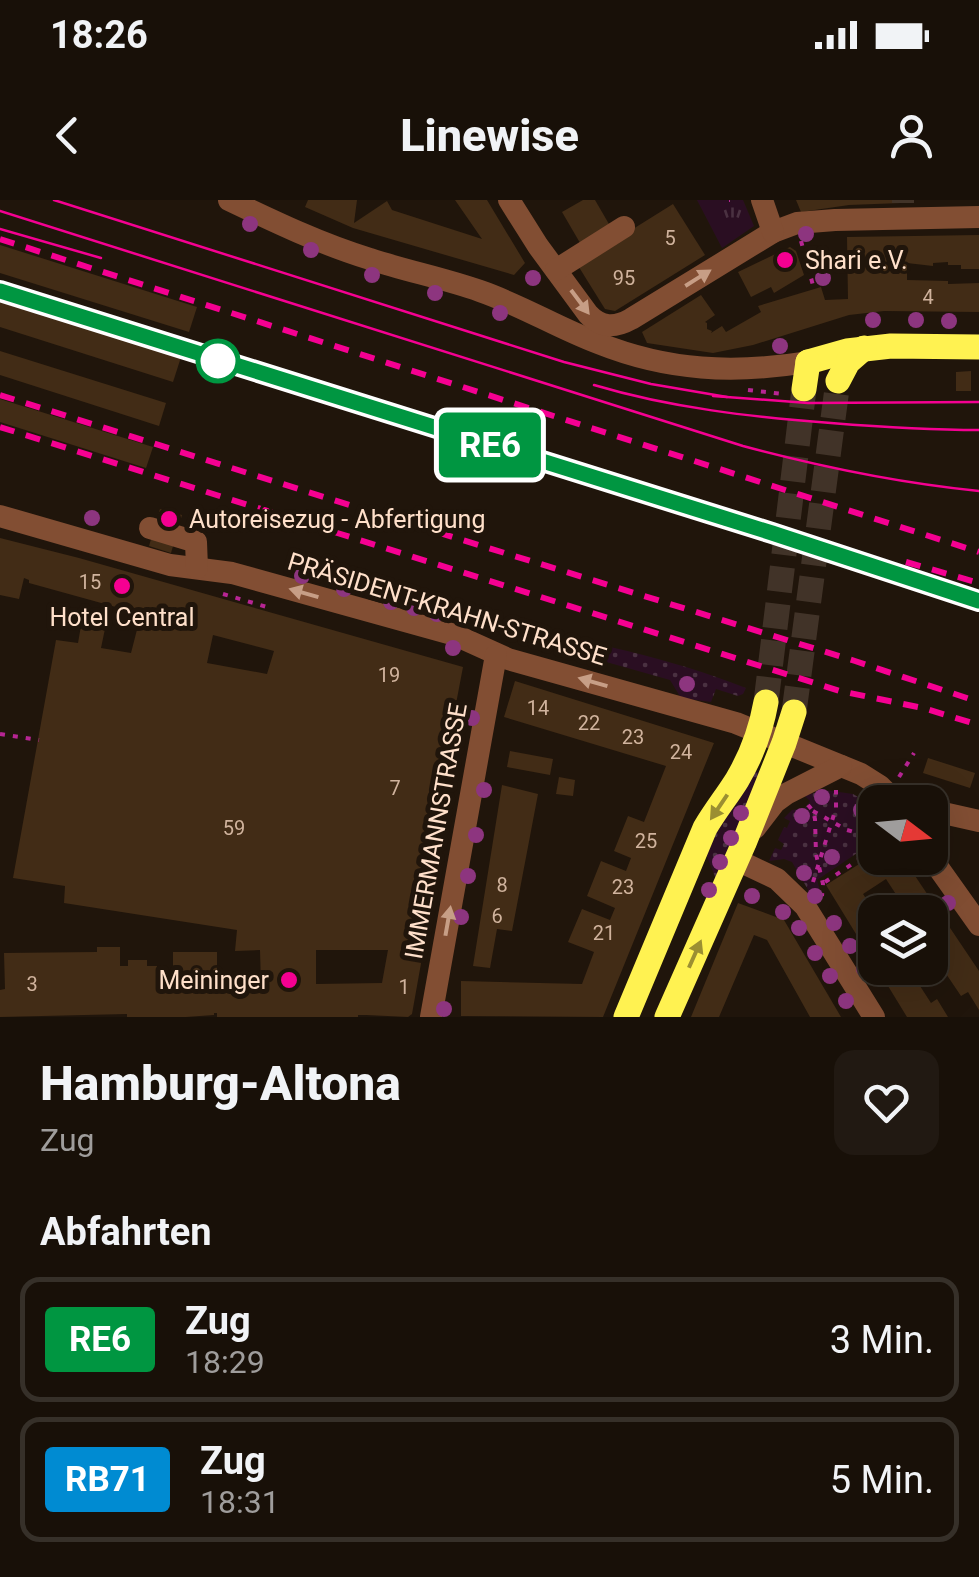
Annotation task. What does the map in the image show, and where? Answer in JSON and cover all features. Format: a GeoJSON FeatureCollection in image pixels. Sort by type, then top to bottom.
{"type":"FeatureCollection","features":[{"type":"Feature","properties":{"kind":"main road"},"geometry":{"type":"LineString","coordinates":[[792,392],[808,362],[864,348],[979,347]]}},
{"type":"Feature","properties":{"kind":"main road"},"geometry":{"type":"LineString","coordinates":[[808,362],[830,368],[838,382],[848,362],[864,348]]}},
{"type":"Feature","properties":{"kind":"main road"},"geometry":{"type":"LineString","coordinates":[[626,1017],[705,828],[741,774],[759,732],[766,702]]}},
{"type":"Feature","properties":{"kind":"main road"},"geometry":{"type":"LineString","coordinates":[[667,1017],[740,851],[794,712]]}},
{"type":"Feature","properties":{"kind":"street"},"geometry":{"type":"LineString","coordinates":[[229,200],[370,259],[500,298],[582,337],[634,355],[732,370],[808,362]]}},
{"type":"Feature","properties":{"kind":"street"},"geometry":{"type":"LineString","coordinates":[[509,200],[592,318],[608,326],[622,324],[773,232],[797,223],[903,211],[979,218]]}},
{"type":"Feature","properties":{"kind":"street"},"geometry":{"type":"LineString","coordinates":[[762,200],[773,232]]}},
{"type":"Feature","properties":{"kind":"street"},"geometry":{"type":"LineString","coordinates":[[556,270],[624,227]]}},
{"type":"Feature","properties":{"kind":"street"},"geometry":{"type":"LineString","coordinates":[[0,507],[175,556],[197,555]]}},
{"type":"Feature","properties":{"kind":"street","name":"PRÄSIDENT-KRAHN-STRASSE"},"geometry":{"type":"LineString","coordinates":[[0,516],[170,564],[197,555],[232,572],[455,635],[496,654],[736,722],[877,785]]}},
{"type":"Feature","properties":{"kind":"street"},"geometry":{"type":"LineString","coordinates":[[150,528],[197,555]]}},
{"type":"Feature","properties":{"kind":"street","name":"IMMERMANNSTRASSE"},"geometry":{"type":"LineString","coordinates":[[431,1017],[496,654]]}},
{"type":"Feature","properties":{"kind":"street"},"geometry":{"type":"LineString","coordinates":[[841,766],[775,802],[740,851],[778,879],[806,908],[874,1017]]}},
{"type":"Feature","properties":{"kind":"street"},"geometry":{"type":"LineString","coordinates":[[948,814],[979,820]]}},
{"type":"Feature","properties":{"kind":"street"},"geometry":{"type":"LineString","coordinates":[[943,875],[979,925]]}},
{"type":"Feature","properties":{"kind":"path"},"geometry":{"type":"LineString","coordinates":[[808,268],[814,290]]}},
{"type":"Feature","properties":{"kind":"path"},"geometry":{"type":"LineString","coordinates":[[739,389],[792,392]]}},
{"type":"Feature","properties":{"kind":"path"},"geometry":{"type":"LineString","coordinates":[[211,591],[268,607]]}},
{"type":"Feature","properties":{"kind":"path"},"geometry":{"type":"LineString","coordinates":[[0,734],[39,740]]}},
{"type":"Feature","properties":{"kind":"path"},"geometry":{"type":"LineString","coordinates":[[898,785],[914,754]]}},
{"type":"Feature","properties":{"kind":"path"},"geometry":{"type":"LineString","coordinates":[[806,908],[836,808],[841,766]]}},
{"type":"Feature","properties":{"kind":"path"},"geometry":{"type":"LineString","coordinates":[[800,797],[814,811],[858,833]]}},
{"type":"Feature","properties":{"kind":"path"},"geometry":{"type":"LineString","coordinates":[[806,908],[823,896],[814,811]]}},
{"type":"Feature","properties":{"kind":"path"},"geometry":{"type":"LineString","coordinates":[[823,884],[858,860]]}},
{"type":"Feature","properties":{"kind":"green space"},"geometry":{"type":"Polygon","coordinates":[[[697,200],[743,200],[754,226],[722,248],[697,200]]]}},
{"type":"Feature","properties":{"kind":"green space"},"geometry":{"type":"Polygon","coordinates":[[[495,623],[653,658],[746,688],[738,696],[716,689],[711,702],[681,698],[670,680],[493,630],[495,623]]]}},
{"type":"Feature","properties":{"kind":"green space"},"geometry":{"type":"Polygon","coordinates":[[[754,770],[762,774],[716,879],[704,849],[754,770]]]}},
{"type":"Feature","properties":{"kind":"green space"},"geometry":{"type":"Polygon","coordinates":[[[825,790],[858,797],[858,852],[817,880],[821,894],[814,900],[792,862],[769,861],[775,848],[781,850],[784,844],[778,840],[790,821],[784,818],[792,810],[805,808],[810,801],[805,796],[825,790]]]}},
{"type":"Feature","properties":{"kind":"building"},"geometry":{"type":"Polygon","coordinates":[[[308,200],[357,200],[354,223],[387,201],[392,210],[482,239],[455,200],[487,200],[525,263],[514,275],[353,228],[305,207],[308,200]]]}},
{"type":"Feature","properties":{"kind":"building"},"geometry":{"type":"Polygon","coordinates":[[[583,200],[595,200],[613,231],[583,248],[562,212],[583,200]]]}},
{"type":"Feature","properties":{"kind":"building"},"geometry":{"type":"Polygon","coordinates":[[[796,200],[901,200],[901,203],[801,212],[796,200]]]}},
{"type":"Feature","properties":{"kind":"building"},"geometry":{"type":"Polygon","coordinates":[[[673,204],[705,255],[615,311],[605,309],[577,264],[673,204]]]}},
{"type":"Feature","properties":{"kind":"building"},"geometry":{"type":"Polygon","coordinates":[[[979,235],[979,269],[961,269],[961,265],[948,262],[933,266],[907,263],[907,280],[979,283],[979,312],[884,311],[849,315],[753,345],[713,353],[647,343],[642,332],[701,295],[715,315],[705,322],[711,333],[722,326],[726,332],[761,312],[758,306],[821,287],[825,300],[848,299],[847,237],[979,235]]]}},
{"type":"Feature","properties":{"kind":"building"},"geometry":{"type":"Polygon","coordinates":[[[0,245],[197,307],[189,332],[0,273],[0,245]]]}},
{"type":"Feature","properties":{"kind":"building"},"geometry":{"type":"Polygon","coordinates":[[[790,247],[796,251],[804,275],[774,293],[771,287],[751,297],[738,272],[790,247]]]}},
{"type":"Feature","properties":{"kind":"building"},"geometry":{"type":"Polygon","coordinates":[[[0,297],[182,354],[173,382],[0,327],[0,297]]]}},
{"type":"Feature","properties":{"kind":"building"},"geometry":{"type":"Polygon","coordinates":[[[0,351],[166,403],[159,426],[0,375],[0,351]]]}},
{"type":"Feature","properties":{"kind":"building"},"geometry":{"type":"Polygon","coordinates":[[[971,371],[971,391],[956,391],[956,372],[971,371]]]}},
{"type":"Feature","properties":{"kind":"building"},"geometry":{"type":"Polygon","coordinates":[[[0,399],[153,447],[146,468],[0,422],[0,399]]]}},
{"type":"Feature","properties":{"kind":"building"},"geometry":{"type":"Polygon","coordinates":[[[160,509],[182,515],[171,553],[149,546],[160,509]]]}},
{"type":"Feature","properties":{"kind":"building"},"geometry":{"type":"Polygon","coordinates":[[[0,538],[463,667],[455,709],[466,711],[412,1014],[0,1017],[0,990],[5,989],[4,953],[97,952],[97,947],[120,947],[120,966],[128,966],[128,960],[147,960],[147,966],[157,966],[157,980],[173,980],[173,952],[217,952],[217,985],[261,984],[260,950],[235,951],[237,930],[64,903],[65,886],[13,878],[56,640],[78,643],[82,620],[106,624],[101,648],[131,653],[141,614],[29,583],[24,578],[19,599],[0,595],[0,538]],[[213,635],[207,663],[267,674],[274,651],[213,635]],[[316,950],[316,984],[382,983],[388,950],[316,950]]]}},
{"type":"Feature","properties":{"kind":"building"},"geometry":{"type":"Polygon","coordinates":[[[515,681],[714,743],[603,1017],[461,1016],[461,981],[582,984],[594,952],[568,942],[582,909],[610,920],[615,908],[587,896],[601,861],[626,871],[631,858],[614,851],[628,816],[644,822],[666,766],[504,717],[515,681]]]}},
{"type":"Feature","properties":{"kind":"building"},"geometry":{"type":"Polygon","coordinates":[[[510,751],[553,759],[550,775],[507,767],[510,751]]]}},
{"type":"Feature","properties":{"kind":"building"},"geometry":{"type":"Polygon","coordinates":[[[928,758],[975,773],[970,788],[923,773],[928,758]]]}},
{"type":"Feature","properties":{"kind":"building"},"geometry":{"type":"Polygon","coordinates":[[[559,777],[575,780],[573,796],[556,794],[559,777]]]}},
{"type":"Feature","properties":{"kind":"building"},"geometry":{"type":"Polygon","coordinates":[[[502,785],[538,794],[512,931],[497,929],[490,968],[473,966],[502,785]]]}},
{"type":"Feature","properties":{"kind":"building"},"geometry":{"type":"Polygon","coordinates":[[[858,865],[858,875],[914,875],[928,895],[896,895],[886,879],[858,895],[858,937],[826,885],[858,865]]]}},
{"type":"Feature","properties":{"kind":"building"},"geometry":{"type":"Polygon","coordinates":[[[738,903],[784,920],[841,1017],[810,1017],[767,940],[754,935],[719,1017],[691,1017],[738,903]]]}},
{"type":"Feature","properties":{"kind":"building"},"geometry":{"type":"Polygon","coordinates":[[[948,925],[979,971],[979,1010],[968,992],[961,996],[948,977],[948,925]]]}},
{"type":"Feature","properties":{"kind":"building"},"geometry":{"type":"Polygon","coordinates":[[[887,985],[919,985],[931,1003],[937,999],[948,1017],[907,1017],[887,985]]]}},
{"type":"Feature","properties":{"kind":"tunnel"},"geometry":{"type":"LineString","coordinates":[[794,712],[838,381]]}},
{"type":"Feature","properties":{"kind":"tunnel"},"geometry":{"type":"LineString","coordinates":[[766,702],[804,389]]}},
{"type":"Feature","properties":{"kind":"tram line"},"geometry":{"type":"LineString","coordinates":[[54,200],[564,362],[651,384],[727,397]]}},
{"type":"Feature","properties":{"kind":"tram line"},"geometry":{"type":"LineString","coordinates":[[0,211],[743,446],[860,473],[979,491]]}},
{"type":"Feature","properties":{"kind":"tram line"},"geometry":{"type":"LineString","coordinates":[[0,229],[101,258]]}},
{"type":"Feature","properties":{"kind":"tram line"},"geometry":{"type":"LineString","coordinates":[[594,385],[682,406],[801,421],[979,430]]}},
{"type":"Feature","properties":{"kind":"tram line"},"geometry":{"type":"LineString","coordinates":[[713,396],[808,403],[979,402]]}},
{"type":"Feature","properties":{"kind":"railway"},"geometry":{"type":"LineString","coordinates":[[0,239],[979,552]]}},
{"type":"Feature","properties":{"kind":"railway"},"geometry":{"type":"LineString","coordinates":[[0,291],[979,601]]}},
{"type":"Feature","properties":{"kind":"railway"},"geometry":{"type":"LineString","coordinates":[[0,395],[979,702]]}},
{"type":"Feature","properties":{"kind":"railway"},"geometry":{"type":"LineString","coordinates":[[0,427],[840,691],[923,708],[979,725]]}},
{"type":"Feature","properties":{"kind":"railway"},"geometry":{"type":"LineString","coordinates":[[906,562],[979,583]]}},
{"type":"Feature","properties":{"kind":"train","name":"RE6"},"geometry":{"type":"LineString","coordinates":[[0,291],[979,601]]}},
{"type":"Feature","properties":{"kind":"place","name":"Shari e.V."},"geometry":{"type":"Point","coordinates":[785,260]}},
{"type":"Feature","properties":{"kind":"place","name":"Autoreisezug - Abfertigung"},"geometry":{"type":"Point","coordinates":[169,519]}},
{"type":"Feature","properties":{"kind":"place","name":"Hotel Central"},"geometry":{"type":"Point","coordinates":[122,586]}},
{"type":"Feature","properties":{"kind":"place","name":"Meininger"},"geometry":{"type":"Point","coordinates":[289,980]}}]}
